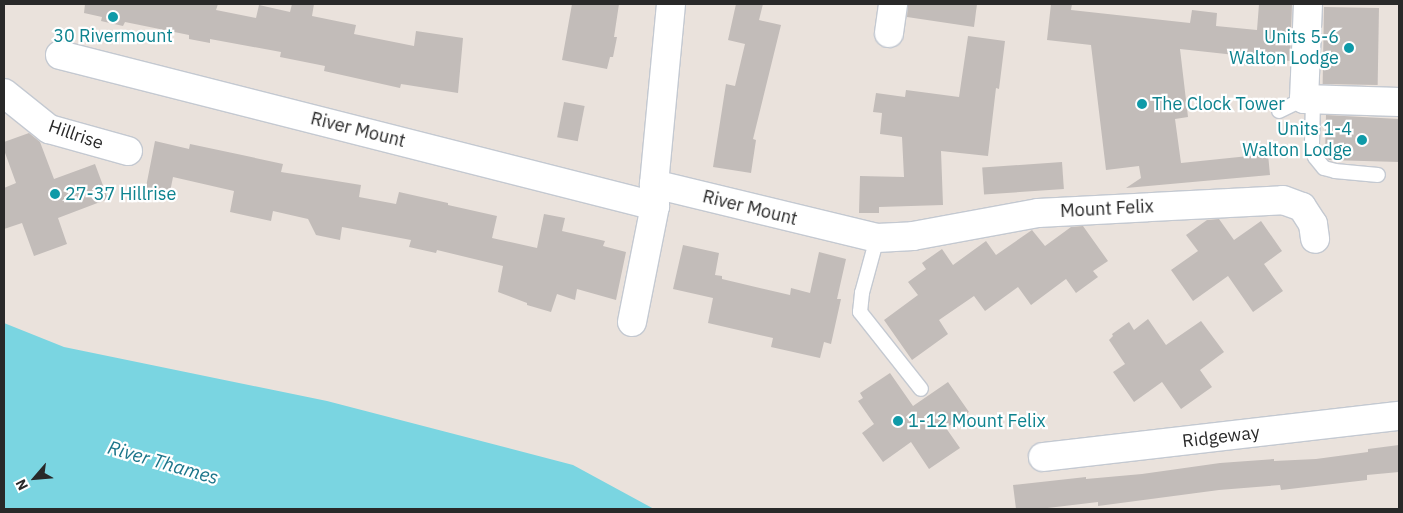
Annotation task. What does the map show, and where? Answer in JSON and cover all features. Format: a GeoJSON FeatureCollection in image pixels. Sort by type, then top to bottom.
{"type":"FeatureCollection","features":[{"type":"Feature","properties":{"kind":"street"},"geometry":{"type":"LineString","coordinates":[[632,322],[654,195],[671,4]]}},
{"type":"Feature","properties":{"kind":"street"},"geometry":{"type":"LineString","coordinates":[[890,33],[893,4]]}},
{"type":"Feature","properties":{"kind":"street"},"geometry":{"type":"LineString","coordinates":[[1308,5],[1309,99],[1399,102]]}},
{"type":"Feature","properties":{"kind":"street","name":"River Mount"},"geometry":{"type":"LineString","coordinates":[[60,55],[654,195],[877,238]]}},
{"type":"Feature","properties":{"kind":"street","name":"Hillrise"},"geometry":{"type":"LineString","coordinates":[[4,93],[49,129],[128,151]]}},
{"type":"Feature","properties":{"kind":"street","name":"Mount Felix"},"geometry":{"type":"LineString","coordinates":[[877,238],[913,236],[1038,213],[1283,200],[1302,207],[1313,224],[1315,239]]}},
{"type":"Feature","properties":{"kind":"street","name":"Ridgeway"},"geometry":{"type":"LineString","coordinates":[[1043,457],[1399,416]]}},
{"type":"Feature","properties":{"kind":"lane"},"geometry":{"type":"LineString","coordinates":[[1279,111],[1309,99],[1312,145],[1315,157],[1324,168],[1336,171],[1378,174]]}},
{"type":"Feature","properties":{"kind":"lane"},"geometry":{"type":"LineString","coordinates":[[877,238],[862,293],[860,312],[921,388]]}},
{"type":"Feature","properties":{"kind":"water","name":"River Thames"},"geometry":{"type":"Polygon","coordinates":[[[4,323],[64,347],[327,401],[573,465],[654,509],[4,509],[4,323]]]}},
{"type":"Feature","properties":{"kind":"building"},"geometry":{"type":"Polygon","coordinates":[[[85,4],[218,4],[216,10],[256,18],[259,5],[290,12],[292,4],[314,4],[312,16],[356,25],[354,34],[414,46],[416,31],[463,38],[458,93],[401,84],[400,88],[324,71],[325,66],[280,57],[281,52],[210,39],[210,43],[189,39],[189,35],[125,22],[123,26],[101,21],[102,17],[84,13],[85,4]]]}},
{"type":"Feature","properties":{"kind":"building"},"geometry":{"type":"Polygon","coordinates":[[[572,4],[619,4],[614,37],[617,37],[613,57],[610,57],[607,69],[562,60],[572,4]]]}},
{"type":"Feature","properties":{"kind":"building"},"geometry":{"type":"Polygon","coordinates":[[[736,4],[763,4],[759,20],[781,25],[753,139],[756,140],[751,173],[713,167],[726,84],[735,86],[745,44],[728,40],[736,4]]]}},
{"type":"Feature","properties":{"kind":"building"},"geometry":{"type":"Polygon","coordinates":[[[908,4],[977,4],[974,27],[907,17],[908,4]]]}},
{"type":"Feature","properties":{"kind":"building"},"geometry":{"type":"Polygon","coordinates":[[[1051,4],[1072,4],[1071,10],[1190,23],[1192,10],[1217,13],[1216,26],[1257,30],[1259,4],[1292,4],[1290,61],[1180,49],[1188,117],[1175,119],[1181,163],[1268,154],[1270,175],[1126,188],[1141,178],[1139,166],[1106,170],[1091,45],[1047,40],[1051,4]]]}},
{"type":"Feature","properties":{"kind":"building","name":"Units 5-6 Walton Lodge"},"geometry":{"type":"Polygon","coordinates":[[[1324,7],[1379,8],[1378,85],[1323,84],[1324,7]]]}},
{"type":"Feature","properties":{"kind":"building"},"geometry":{"type":"Polygon","coordinates":[[[968,36],[1005,41],[999,89],[996,88],[988,156],[941,151],[943,205],[879,207],[879,213],[859,213],[860,176],[904,177],[902,137],[880,134],[882,113],[873,112],[876,93],[905,97],[906,90],[959,97],[968,36]]]}},
{"type":"Feature","properties":{"kind":"building"},"geometry":{"type":"Polygon","coordinates":[[[564,102],[585,106],[578,141],[557,137],[564,102]]]}},
{"type":"Feature","properties":{"kind":"building","name":"Units 1-4 Walton Lodge"},"geometry":{"type":"Polygon","coordinates":[[[1326,115],[1399,119],[1399,162],[1329,160],[1325,156],[1326,115]]]}},
{"type":"Feature","properties":{"kind":"building","name":"27-37 Hillrise"},"geometry":{"type":"Polygon","coordinates":[[[29,133],[40,142],[54,179],[95,164],[108,199],[58,218],[67,244],[34,256],[22,223],[4,229],[4,188],[16,183],[4,150],[4,142],[29,133]]]}},
{"type":"Feature","properties":{"kind":"building"},"geometry":{"type":"Polygon","coordinates":[[[155,141],[189,149],[190,144],[242,155],[283,164],[281,172],[361,185],[359,197],[396,204],[399,192],[497,216],[492,238],[537,248],[544,214],[565,218],[562,231],[605,241],[603,246],[626,252],[616,300],[577,289],[575,300],[557,294],[551,312],[527,305],[527,303],[498,292],[503,266],[437,250],[436,253],[409,247],[411,240],[342,227],[340,240],[316,235],[308,219],[273,211],[271,221],[230,212],[234,191],[173,177],[169,197],[145,192],[155,141]]]}},
{"type":"Feature","properties":{"kind":"building"},"geometry":{"type":"Polygon","coordinates":[[[1062,162],[1064,189],[984,195],[982,168],[1062,162]]]}},
{"type":"Feature","properties":{"kind":"building"},"geometry":{"type":"Polygon","coordinates":[[[1219,219],[1234,240],[1261,221],[1282,251],[1264,264],[1283,291],[1253,312],[1228,276],[1193,301],[1171,270],[1198,251],[1186,235],[1207,220],[1219,219]]]}},
{"type":"Feature","properties":{"kind":"building"},"geometry":{"type":"Polygon","coordinates":[[[1083,226],[1108,261],[1093,271],[1098,277],[1076,293],[1066,279],[1031,305],[1018,287],[985,311],[974,296],[939,320],[948,334],[912,360],[884,320],[918,295],[908,282],[926,269],[922,263],[942,249],[953,265],[986,241],[996,255],[1032,230],[1045,246],[1071,227],[1083,226]]]}},
{"type":"Feature","properties":{"kind":"building"},"geometry":{"type":"Polygon","coordinates":[[[683,245],[719,253],[715,275],[722,276],[722,279],[790,295],[791,288],[810,293],[819,252],[846,259],[837,299],[841,299],[831,344],[824,342],[820,358],[771,347],[773,338],[708,323],[713,298],[673,289],[683,245]]]}},
{"type":"Feature","properties":{"kind":"building"},"geometry":{"type":"Polygon","coordinates":[[[1148,319],[1166,345],[1201,321],[1224,352],[1200,370],[1212,387],[1181,409],[1162,382],[1134,402],[1113,372],[1125,364],[1109,340],[1113,336],[1112,334],[1129,322],[1134,330],[1148,319]]]}},
{"type":"Feature","properties":{"kind":"building","name":"1-12 Mount Felix"},"geometry":{"type":"Polygon","coordinates":[[[890,373],[913,406],[948,382],[969,412],[946,428],[960,448],[929,469],[911,442],[883,462],[862,433],[874,424],[858,401],[863,398],[860,393],[890,373]]]}},
{"type":"Feature","properties":{"kind":"building"},"geometry":{"type":"Polygon","coordinates":[[[1399,445],[1399,472],[1367,475],[1367,480],[1281,490],[1280,485],[1219,490],[1098,506],[1098,502],[1039,509],[1016,509],[1013,485],[1086,477],[1086,479],[1142,474],[1220,463],[1274,459],[1274,461],[1316,459],[1368,452],[1368,449],[1399,445]]]}},
{"type":"Feature","properties":{"kind":"place","name":"30 Rivermount"},"geometry":{"type":"Point","coordinates":[113,17]}},
{"type":"Feature","properties":{"kind":"place","name":"Units 5-6 Walton Lodge"},"geometry":{"type":"Point","coordinates":[1349,48]}},
{"type":"Feature","properties":{"kind":"place","name":"The Clock Tower"},"geometry":{"type":"Point","coordinates":[1142,104]}},
{"type":"Feature","properties":{"kind":"place","name":"Units 1-4 Walton Lodge"},"geometry":{"type":"Point","coordinates":[1362,140]}},
{"type":"Feature","properties":{"kind":"place","name":"27-37 Hillrise"},"geometry":{"type":"Point","coordinates":[55,194]}},
{"type":"Feature","properties":{"kind":"place","name":"1-12 Mount Felix"},"geometry":{"type":"Point","coordinates":[898,421]}}]}
